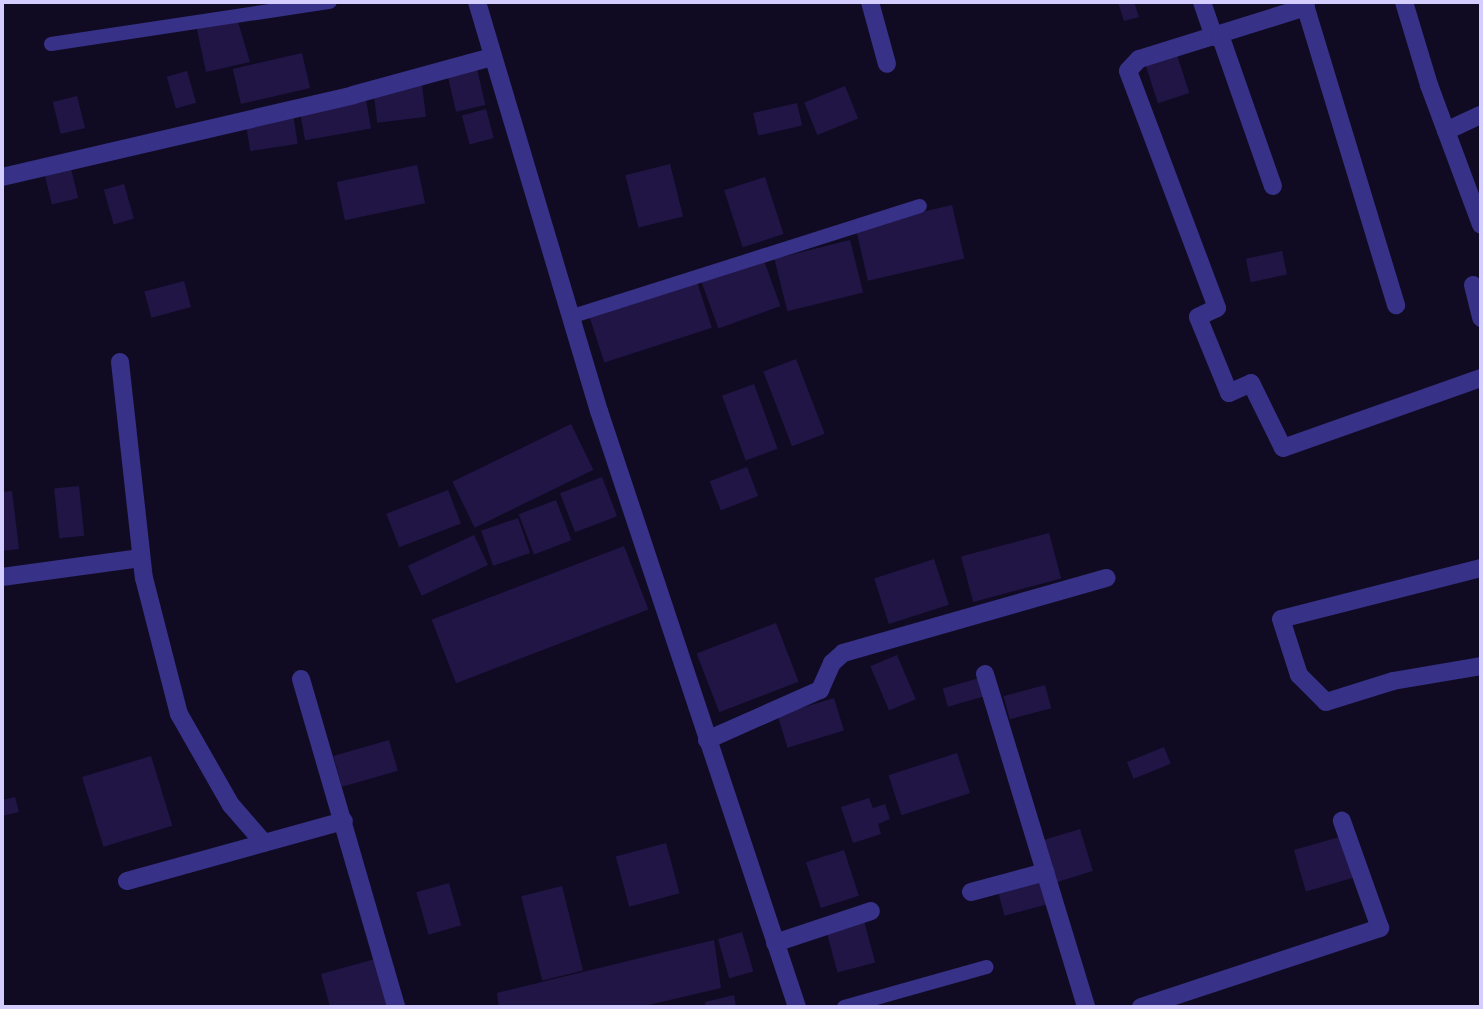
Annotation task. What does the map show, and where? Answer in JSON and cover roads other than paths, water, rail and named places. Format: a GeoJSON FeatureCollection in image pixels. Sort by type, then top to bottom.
{"type":"FeatureCollection","features":[{"type":"Feature","properties":{"kind":"street"},"geometry":{"type":"LineString","coordinates":[[477,2],[570,317],[797,1007]]}},
{"type":"Feature","properties":{"kind":"street"},"geometry":{"type":"LineString","coordinates":[[870,2],[887,64]]}},
{"type":"Feature","properties":{"kind":"street"},"geometry":{"type":"LineString","coordinates":[[1202,2],[1273,186]]}},
{"type":"Feature","properties":{"kind":"street"},"geometry":{"type":"LineString","coordinates":[[1404,2],[1446,131],[1481,225]]}},
{"type":"Feature","properties":{"kind":"street"},"geometry":{"type":"LineString","coordinates":[[1396,305],[1305,4],[1217,36],[1139,59],[1128,71],[1217,308],[1198,317],[1229,393],[1251,383],[1283,448],[1481,378]]}},
{"type":"Feature","properties":{"kind":"street"},"geometry":{"type":"LineString","coordinates":[[2,177],[353,95],[492,57]]}},
{"type":"Feature","properties":{"kind":"street"},"geometry":{"type":"LineString","coordinates":[[1446,131],[1481,115]]}},
{"type":"Feature","properties":{"kind":"street"},"geometry":{"type":"LineString","coordinates":[[1472,285],[1481,318]]}},
{"type":"Feature","properties":{"kind":"street"},"geometry":{"type":"LineString","coordinates":[[120,362],[141,558],[158,640],[179,713],[231,806],[264,843]]}},
{"type":"Feature","properties":{"kind":"street"},"geometry":{"type":"LineString","coordinates":[[2,577],[141,558]]}},
{"type":"Feature","properties":{"kind":"street"},"geometry":{"type":"LineString","coordinates":[[1481,568],[1281,619],[1299,675],[1326,702],[1393,681],[1481,666]]}},
{"type":"Feature","properties":{"kind":"street"},"geometry":{"type":"LineString","coordinates":[[707,740],[821,690],[832,663],[843,653],[1107,578]]}},
{"type":"Feature","properties":{"kind":"street"},"geometry":{"type":"LineString","coordinates":[[985,674],[1086,1007]]}},
{"type":"Feature","properties":{"kind":"street"},"geometry":{"type":"LineString","coordinates":[[301,680],[396,1007]]}},
{"type":"Feature","properties":{"kind":"street"},"geometry":{"type":"LineString","coordinates":[[127,880],[344,821]]}},
{"type":"Feature","properties":{"kind":"street"},"geometry":{"type":"LineString","coordinates":[[1141,1007],[1380,928],[1342,821]]}},
{"type":"Feature","properties":{"kind":"street"},"geometry":{"type":"LineString","coordinates":[[971,892],[1045,872]]}},
{"type":"Feature","properties":{"kind":"street"},"geometry":{"type":"LineString","coordinates":[[775,943],[871,911]]}},
{"type":"Feature","properties":{"kind":"lane"},"geometry":{"type":"LineString","coordinates":[[51,44],[330,2]]}},
{"type":"Feature","properties":{"kind":"lane"},"geometry":{"type":"LineString","coordinates":[[570,317],[920,206]]}},
{"type":"Feature","properties":{"kind":"lane"},"geometry":{"type":"LineString","coordinates":[[844,1007],[986,967]]}}]}
